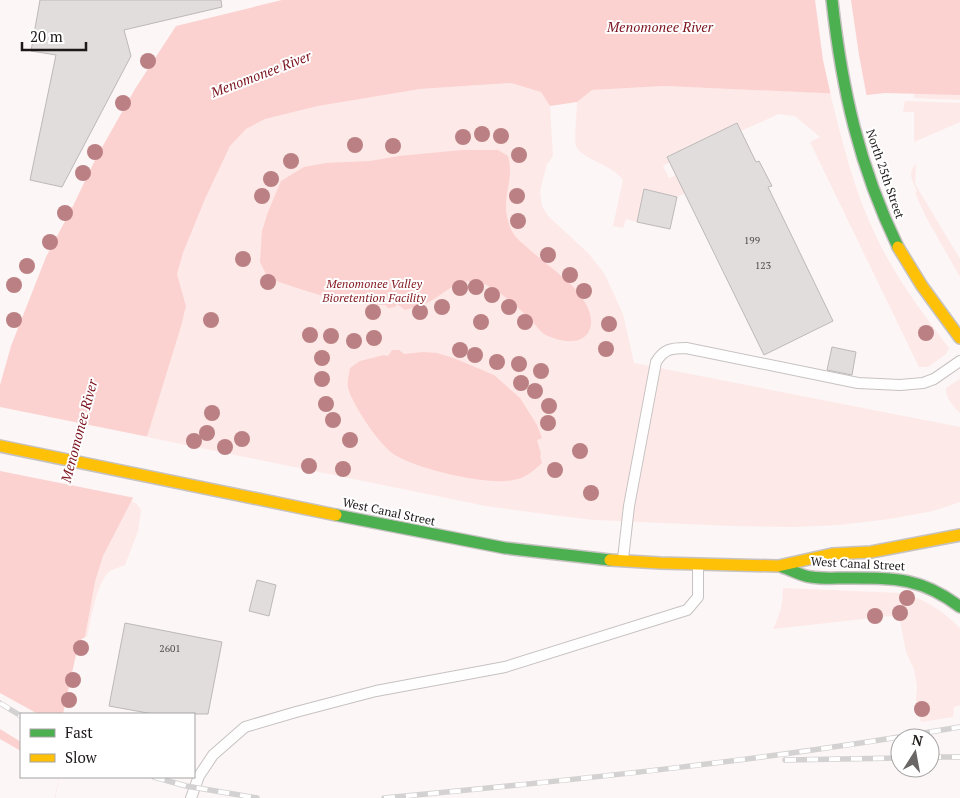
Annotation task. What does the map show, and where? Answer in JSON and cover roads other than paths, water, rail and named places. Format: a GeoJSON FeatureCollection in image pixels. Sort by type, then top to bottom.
{"type":"FeatureCollection","features":[{"type":"Feature","properties":{"kind":"street","name":"North 25th Street"},"geometry":{"type":"LineString","coordinates":[[832,0],[839,58],[856,132],[876,195],[893,235],[918,280],[960,338]]}},
{"type":"Feature","properties":{"kind":"street","name":"West Canal Street"},"geometry":{"type":"LineString","coordinates":[[0,446],[453,539],[557,555],[698,564],[778,566],[832,554],[871,552],[914,546],[960,535]]}},
{"type":"Feature","properties":{"kind":"street","name":"West Canal Street"},"geometry":{"type":"LineString","coordinates":[[778,566],[810,576],[900,579],[918,582],[947,596],[960,607]]}},
{"type":"Feature","properties":{"kind":"lane"},"geometry":{"type":"LineString","coordinates":[[623,560],[628,513],[656,362],[661,354],[670,348],[686,348],[858,383],[900,385],[923,383],[934,379],[960,361]]}},
{"type":"Feature","properties":{"kind":"lane"},"geometry":{"type":"LineString","coordinates":[[191,798],[199,776],[213,755],[244,727],[376,691],[505,667],[687,610],[698,597],[698,564]]}},
{"type":"Feature","properties":{"kind":"water","name":"Menomonee River"},"geometry":{"type":"Polygon","coordinates":[[[282,0],[960,0],[960,95],[885,93],[867,95],[664,86],[592,90],[577,102],[550,106],[541,92],[511,83],[420,89],[318,106],[265,119],[246,129],[230,146],[205,199],[183,253],[177,274],[186,306],[181,326],[147,437],[133,498],[103,556],[95,582],[85,637],[79,641],[63,713],[20,713],[20,778],[59,778],[55,798],[0,798],[0,385],[11,346],[46,257],[96,158],[135,89],[176,26],[282,0]]]}},
{"type":"Feature","properties":{"kind":"water"},"geometry":{"type":"Polygon","coordinates":[[[462,150],[498,150],[508,156],[510,176],[506,212],[508,222],[516,238],[572,285],[585,302],[591,322],[588,333],[584,337],[579,340],[568,341],[546,335],[506,298],[485,284],[478,282],[466,281],[460,283],[427,303],[405,310],[397,304],[395,307],[388,308],[385,305],[340,300],[268,278],[260,262],[262,231],[281,181],[304,167],[326,163],[370,161],[399,156],[462,150]]]}},
{"type":"Feature","properties":{"kind":"water"},"geometry":{"type":"Polygon","coordinates":[[[392,350],[399,350],[404,354],[437,353],[494,375],[520,398],[537,425],[542,438],[537,440],[542,463],[522,478],[487,481],[436,471],[419,466],[395,455],[382,444],[362,416],[348,386],[350,368],[360,361],[384,355],[388,356],[392,350]]]}},
{"type":"Feature","properties":{"kind":"railway"},"geometry":{"type":"LineString","coordinates":[[0,703],[20,715]]}},
{"type":"Feature","properties":{"kind":"railway"},"geometry":{"type":"LineString","coordinates":[[384,798],[673,768],[888,739],[960,727]]}},
{"type":"Feature","properties":{"kind":"railway"},"geometry":{"type":"LineString","coordinates":[[940,757],[960,757]]}},
{"type":"Feature","properties":{"kind":"railway"},"geometry":{"type":"LineString","coordinates":[[785,760],[890,758]]}},
{"type":"Feature","properties":{"kind":"railway"},"geometry":{"type":"LineString","coordinates":[[158,778],[186,786],[257,798]]}},
{"type":"Feature","properties":{"kind":"park label","name":"Menomonee Valley Bioretention Facility"},"geometry":{"type":"Point","coordinates":[374,291]}}]}
